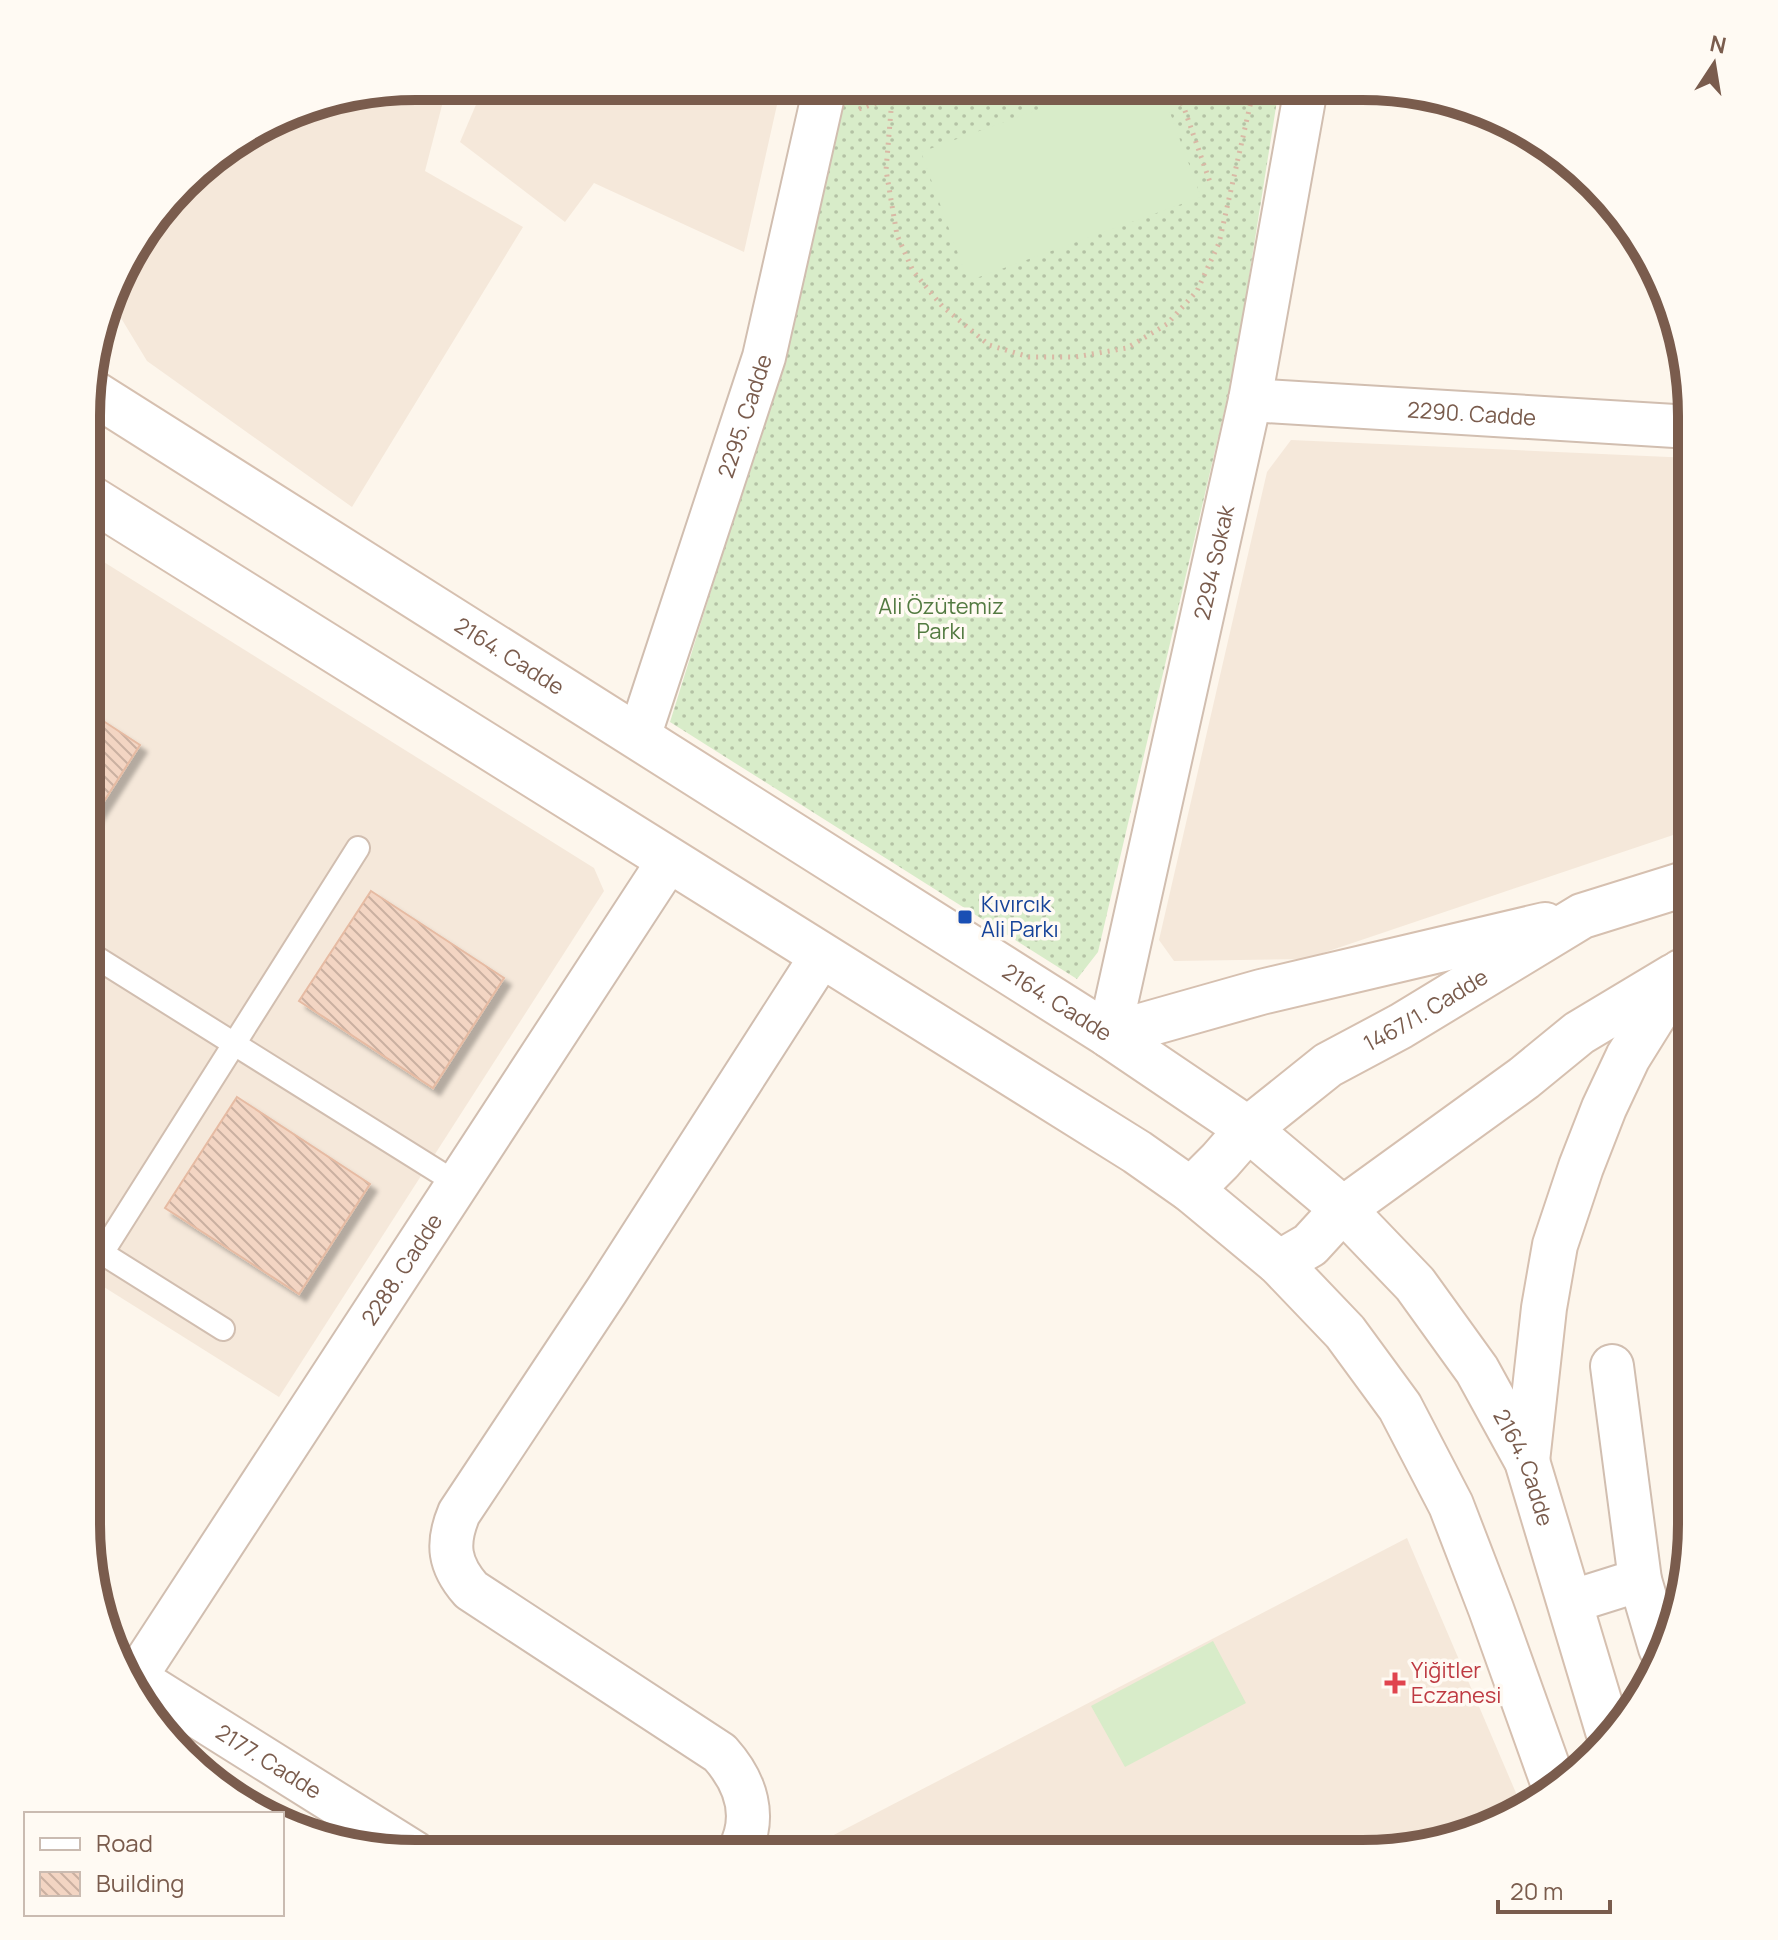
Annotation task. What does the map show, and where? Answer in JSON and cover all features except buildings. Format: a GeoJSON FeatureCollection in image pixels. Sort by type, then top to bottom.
{"type":"FeatureCollection","features":[{"type":"Feature","properties":{"kind":"main road","name":"2164. Cadde"},"geometry":{"type":"LineString","coordinates":[[101,398],[1109,1035],[1248,1129],[1343,1209],[1415,1284],[1477,1370],[1527,1461],[1606,1725]]}},
{"type":"Feature","properties":{"kind":"main road"},"geometry":{"type":"LineString","coordinates":[[100,504],[1137,1152],[1191,1190],[1279,1263],[1345,1332],[1400,1407],[1451,1505],[1551,1778]]}},
{"type":"Feature","properties":{"kind":"main road","name":"1467/1. Cadde"},"geometry":{"type":"LineString","coordinates":[[1191,1190],[1248,1129],[1328,1065],[1401,1026],[1582,916],[1678,886]]}},
{"type":"Feature","properties":{"kind":"main road"},"geometry":{"type":"LineString","coordinates":[[1109,1035],[1261,992],[1582,916]]}},
{"type":"Feature","properties":{"kind":"main road"},"geometry":{"type":"LineString","coordinates":[[1279,1263],[1310,1245],[1343,1209],[1524,1078],[1579,1033],[1678,975]]}},
{"type":"Feature","properties":{"kind":"main road"},"geometry":{"type":"LineString","coordinates":[[1527,1461],[1544,1308],[1555,1245],[1604,1108],[1628,1057],[1678,982]]}},
{"type":"Feature","properties":{"kind":"street","name":"2294 Sokak"},"geometry":{"type":"LineString","coordinates":[[1109,1035],[1250,400],[1304,100]]}},
{"type":"Feature","properties":{"kind":"street","name":"2295. Cadde"},"geometry":{"type":"LineString","coordinates":[[639,737],[764,357],[820,105]]}},
{"type":"Feature","properties":{"kind":"street","name":"2290. Cadde"},"geometry":{"type":"LineString","coordinates":[[1250,400],[1678,426]]}},
{"type":"Feature","properties":{"kind":"street","name":"2288. Cadde"},"geometry":{"type":"LineString","coordinates":[[134,1666],[458,1184],[669,860]]}},
{"type":"Feature","properties":{"kind":"street"},"geometry":{"type":"LineString","coordinates":[[743,1840],[748,1828],[748,1807],[743,1786],[734,1768],[720,1753],[471,1590],[460,1578],[453,1562],[452,1529],[459,1513],[607,1290],[822,955]]}},
{"type":"Feature","properties":{"kind":"street"},"geometry":{"type":"LineString","coordinates":[[1612,1366],[1640,1580],[1657,1637]]}},
{"type":"Feature","properties":{"kind":"street"},"geometry":{"type":"LineString","coordinates":[[1570,1602],[1640,1580]]}},
{"type":"Feature","properties":{"kind":"street","name":"2177. Cadde"},"geometry":{"type":"LineString","coordinates":[[142,1682],[392,1839]]}},
{"type":"Feature","properties":{"kind":"lane"},"geometry":{"type":"LineString","coordinates":[[223,1329],[102,1253],[358,848]]}},
{"type":"Feature","properties":{"kind":"lane"},"geometry":{"type":"LineString","coordinates":[[100,960],[458,1184]]}},
{"type":"Feature","properties":{"kind":"path"},"geometry":{"type":"LineString","coordinates":[[820,105],[871,100]]}},
{"type":"Feature","properties":{"kind":"path"},"geometry":{"type":"LineString","coordinates":[[891,100],[886,170],[897,235],[913,271],[942,306],[989,345],[1029,357],[1075,357],[1127,348],[1167,324],[1197,291],[1219,243],[1251,100]]}},
{"type":"Feature","properties":{"kind":"path"},"geometry":{"type":"LineString","coordinates":[[1181,100],[1211,185]]}},
{"type":"Feature","properties":{"kind":"shaded area"},"geometry":{"type":"Polygon","coordinates":[[[443,100],[425,171],[523,227],[352,507],[147,361],[121,318],[128,287],[142,258],[165,223],[192,192],[223,165],[258,142],[295,124],[354,106],[443,100]]]}},
{"type":"Feature","properties":{"kind":"shaded area"},"geometry":{"type":"Polygon","coordinates":[[[478,100],[778,100],[744,252],[594,183],[565,222],[460,142],[478,100]]]}},
{"type":"Feature","properties":{"kind":"shaded area"},"geometry":{"type":"Polygon","coordinates":[[[1291,440],[1678,457],[1678,833],[1305,959],[1174,961],[1159,940],[1267,472],[1291,440]]]}},
{"type":"Feature","properties":{"kind":"shaded area"},"geometry":{"type":"Polygon","coordinates":[[[100,560],[594,868],[604,891],[279,1397],[100,1285],[100,560]]]}},
{"type":"Feature","properties":{"kind":"shaded area"},"geometry":{"type":"Polygon","coordinates":[[[1407,1538],[1518,1799],[1483,1816],[1444,1829],[1383,1839],[824,1840],[1407,1538]]]}},
{"type":"Feature","properties":{"kind":"shaded area"},"geometry":{"type":"Polygon","coordinates":[[[210,1763],[287,1812],[240,1787],[210,1763]]]}},
{"type":"Feature","properties":{"kind":"green space","name":"Ali Özütemiz Parkı"},"geometry":{"type":"Polygon","coordinates":[[[845,100],[1277,100],[1235,365],[1098,952],[1077,979],[670,722],[788,344],[845,100]]]}},
{"type":"Feature","properties":{"kind":"green space"},"geometry":{"type":"Polygon","coordinates":[[[1066,100],[1165,100],[1201,197],[968,281],[921,152],[1066,100]]]}},
{"type":"Feature","properties":{"kind":"green space"},"geometry":{"type":"Polygon","coordinates":[[[1213,1641],[1246,1703],[1125,1767],[1091,1706],[1213,1641]]]}},
{"type":"Feature","properties":{"kind":"place","name":"Kıvırcık Ali Parkı"},"geometry":{"type":"Point","coordinates":[965,917]}},
{"type":"Feature","properties":{"kind":"place","name":"Yiğitler Eczanesi"},"geometry":{"type":"Point","coordinates":[1395,1683]}}]}
